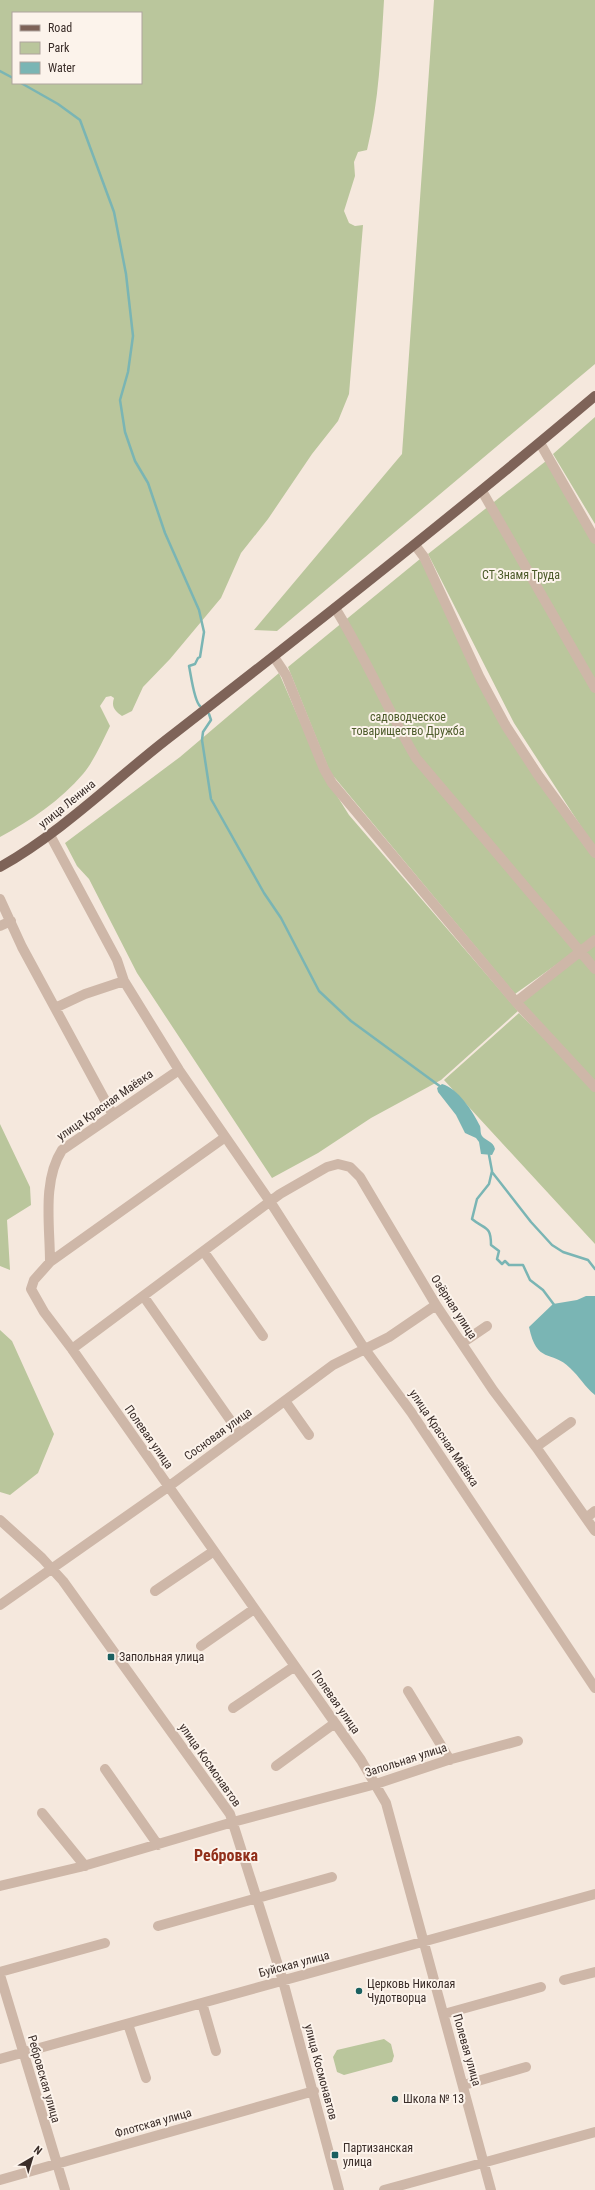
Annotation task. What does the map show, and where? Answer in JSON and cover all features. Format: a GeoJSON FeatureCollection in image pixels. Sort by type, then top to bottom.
{"type":"FeatureCollection","features":[{"type":"Feature","properties":{"kind":"main road","name":"улица Ленина"},"geometry":{"type":"LineString","coordinates":[[0,867],[50,835],[146,756],[415,545],[595,396]]}},
{"type":"Feature","properties":{"kind":"street"},"geometry":{"type":"LineString","coordinates":[[540,443],[595,539]]}},
{"type":"Feature","properties":{"kind":"street"},"geometry":{"type":"LineString","coordinates":[[482,491],[595,688]]}},
{"type":"Feature","properties":{"kind":"street"},"geometry":{"type":"LineString","coordinates":[[415,545],[424,557],[480,678],[506,726],[538,775],[595,853]]}},
{"type":"Feature","properties":{"kind":"street"},"geometry":{"type":"LineString","coordinates":[[335,608],[355,639],[398,727],[416,758],[595,969]]}},
{"type":"Feature","properties":{"kind":"street"},"geometry":{"type":"LineString","coordinates":[[274,657],[286,675],[324,769],[332,783],[350,807],[516,1002],[595,1087]]}},
{"type":"Feature","properties":{"kind":"street","name":"улица Красная Маёвка"},"geometry":{"type":"LineString","coordinates":[[50,835],[117,960],[124,981],[179,1070],[224,1138],[271,1203],[364,1348],[415,1418],[595,1688]]}},
{"type":"Feature","properties":{"kind":"street"},"geometry":{"type":"LineString","coordinates":[[0,899],[22,947],[113,1115]]}},
{"type":"Feature","properties":{"kind":"street"},"geometry":{"type":"LineString","coordinates":[[0,926],[11,921]]}},
{"type":"Feature","properties":{"kind":"street"},"geometry":{"type":"LineString","coordinates":[[516,1002],[595,940]]}},
{"type":"Feature","properties":{"kind":"street"},"geometry":{"type":"LineString","coordinates":[[55,1008],[85,994],[124,981]]}},
{"type":"Feature","properties":{"kind":"street","name":"улица Красная Маёвка"},"geometry":{"type":"LineString","coordinates":[[50,1262],[48,1192],[56,1159],[62,1150],[179,1070]]}},
{"type":"Feature","properties":{"kind":"street"},"geometry":{"type":"LineString","coordinates":[[50,1262],[224,1138]]}},
{"type":"Feature","properties":{"kind":"street","name":"Озёрная улица"},"geometry":{"type":"LineString","coordinates":[[271,1203],[280,1194],[327,1167],[338,1164],[350,1167],[360,1177],[436,1305],[492,1390],[536,1447],[595,1531]]}},
{"type":"Feature","properties":{"kind":"street"},"geometry":{"type":"LineString","coordinates":[[72,1349],[271,1203]]}},
{"type":"Feature","properties":{"kind":"street"},"geometry":{"type":"LineString","coordinates":[[204,1252],[263,1336]]}},
{"type":"Feature","properties":{"kind":"street","name":"Полевая улица"},"geometry":{"type":"LineString","coordinates":[[50,1262],[34,1280],[31,1289],[44,1312],[72,1349],[335,1722],[376,1784],[386,1803],[485,2162],[491,2190]]}},
{"type":"Feature","properties":{"kind":"street"},"geometry":{"type":"LineString","coordinates":[[144,1297],[240,1434]]}},
{"type":"Feature","properties":{"kind":"street","name":"Сосновая улица"},"geometry":{"type":"LineString","coordinates":[[0,1605],[168,1487],[332,1365],[389,1337],[436,1305]]}},
{"type":"Feature","properties":{"kind":"street"},"geometry":{"type":"LineString","coordinates":[[462,1343],[487,1326]]}},
{"type":"Feature","properties":{"kind":"street"},"geometry":{"type":"LineString","coordinates":[[285,1401],[309,1435]]}},
{"type":"Feature","properties":{"kind":"street"},"geometry":{"type":"LineString","coordinates":[[536,1447],[570,1422]]}},
{"type":"Feature","properties":{"kind":"street"},"geometry":{"type":"LineString","coordinates":[[586,1518],[595,1512]]}},
{"type":"Feature","properties":{"kind":"street","name":"улица Космонавтов"},"geometry":{"type":"LineString","coordinates":[[0,1520],[52,1568],[63,1581],[224,1804],[233,1822],[283,1981],[314,2091],[339,2190]]}},
{"type":"Feature","properties":{"kind":"street"},"geometry":{"type":"LineString","coordinates":[[155,1591],[214,1551]]}},
{"type":"Feature","properties":{"kind":"street"},"geometry":{"type":"LineString","coordinates":[[201,1646],[254,1609]]}},
{"type":"Feature","properties":{"kind":"street"},"geometry":{"type":"LineString","coordinates":[[232,1708],[295,1666]]}},
{"type":"Feature","properties":{"kind":"street"},"geometry":{"type":"LineString","coordinates":[[408,1691],[450,1760]]}},
{"type":"Feature","properties":{"kind":"street"},"geometry":{"type":"LineString","coordinates":[[276,1766],[335,1722]]}},
{"type":"Feature","properties":{"kind":"street","name":"Запольная улица"},"geometry":{"type":"LineString","coordinates":[[0,1886],[85,1866],[233,1822],[376,1784],[450,1760],[518,1741]]}},
{"type":"Feature","properties":{"kind":"street"},"geometry":{"type":"LineString","coordinates":[[105,1769],[158,1845]]}},
{"type":"Feature","properties":{"kind":"street"},"geometry":{"type":"LineString","coordinates":[[42,1813],[85,1866]]}},
{"type":"Feature","properties":{"kind":"street"},"geometry":{"type":"LineString","coordinates":[[158,1926],[332,1877]]}},
{"type":"Feature","properties":{"kind":"street","name":"Буйская улица"},"geometry":{"type":"LineString","coordinates":[[0,2059],[595,1894]]}},
{"type":"Feature","properties":{"kind":"street"},"geometry":{"type":"LineString","coordinates":[[0,1973],[105,1943]]}},
{"type":"Feature","properties":{"kind":"street"},"geometry":{"type":"LineString","coordinates":[[564,1980],[595,1972]]}},
{"type":"Feature","properties":{"kind":"street","name":"Ребровская улица"},"geometry":{"type":"LineString","coordinates":[[0,1973],[65,2190]]}},
{"type":"Feature","properties":{"kind":"street"},"geometry":{"type":"LineString","coordinates":[[444,2014],[541,1987]]}},
{"type":"Feature","properties":{"kind":"street"},"geometry":{"type":"LineString","coordinates":[[202,2003],[216,2051]]}},
{"type":"Feature","properties":{"kind":"street"},"geometry":{"type":"LineString","coordinates":[[128,2024],[146,2078]]}},
{"type":"Feature","properties":{"kind":"street"},"geometry":{"type":"LineString","coordinates":[[464,2085],[526,2067]]}},
{"type":"Feature","properties":{"kind":"street","name":"Флотская улица"},"geometry":{"type":"LineString","coordinates":[[0,2180],[314,2091]]}},
{"type":"Feature","properties":{"kind":"street"},"geometry":{"type":"LineString","coordinates":[[384,2190],[595,2132]]}},
{"type":"Feature","properties":{"kind":"green space"},"geometry":{"type":"Polygon","coordinates":[[[0,0],[384,0],[379,76],[371,132],[367,150],[358,152],[354,162],[355,176],[344,211],[349,223],[355,226],[363,225],[349,394],[338,421],[312,454],[268,519],[241,553],[221,598],[170,659],[143,687],[132,711],[122,716],[114,708],[114,698],[111,696],[106,697],[100,706],[110,726],[87,769],[65,793],[23,824],[0,837],[0,0]]]}},
{"type":"Feature","properties":{"kind":"green space"},"geometry":{"type":"Polygon","coordinates":[[[434,0],[595,0],[595,364],[277,631],[254,630],[402,454],[434,0]]]}},
{"type":"Feature","properties":{"kind":"green space"},"geometry":{"type":"Polygon","coordinates":[[[595,417],[595,524],[553,454],[595,417]]]}},
{"type":"Feature","properties":{"kind":"green space","name":"СТ Знамя Труда"},"geometry":{"type":"Polygon","coordinates":[[[546,461],[595,535],[595,848],[514,723],[428,554],[546,461]]]}},
{"type":"Feature","properties":{"kind":"green space","name":"садоводческое товарищество Дружба"},"geometry":{"type":"Polygon","coordinates":[[[420,559],[510,725],[595,852],[595,937],[515,994],[330,772],[288,667],[420,559]]]}},
{"type":"Feature","properties":{"kind":"green space"},"geometry":{"type":"Polygon","coordinates":[[[279,673],[322,772],[349,815],[518,1011],[441,1080],[371,1118],[318,1153],[272,1178],[137,973],[89,879],[77,866],[65,843],[180,757],[279,673]]]}},
{"type":"Feature","properties":{"kind":"green space"},"geometry":{"type":"Polygon","coordinates":[[[595,945],[595,1086],[521,1003],[595,945]]]}},
{"type":"Feature","properties":{"kind":"green space"},"geometry":{"type":"Polygon","coordinates":[[[519,1013],[595,1090],[595,1244],[444,1080],[519,1013]]]}},
{"type":"Feature","properties":{"kind":"green space"},"geometry":{"type":"Polygon","coordinates":[[[0,1124],[30,1187],[31,1205],[7,1220],[10,1270],[0,1266],[0,1124]]]}},
{"type":"Feature","properties":{"kind":"green space"},"geometry":{"type":"Polygon","coordinates":[[[0,1330],[12,1341],[54,1434],[38,1473],[10,1495],[0,1492],[0,1330]]]}},
{"type":"Feature","properties":{"kind":"green space"},"geometry":{"type":"Polygon","coordinates":[[[384,2039],[391,2044],[394,2056],[392,2062],[344,2075],[337,2072],[333,2057],[337,2050],[384,2039]]]}},
{"type":"Feature","properties":{"kind":"water"},"geometry":{"type":"Polygon","coordinates":[[[442,1084],[454,1090],[469,1108],[480,1126],[482,1136],[494,1146],[495,1149],[492,1155],[481,1154],[479,1142],[476,1138],[465,1133],[456,1115],[438,1092],[437,1088],[442,1084]]]}},
{"type":"Feature","properties":{"kind":"water"},"geometry":{"type":"Polygon","coordinates":[[[586,1296],[595,1296],[595,1395],[563,1362],[540,1352],[532,1339],[529,1327],[553,1304],[577,1300],[586,1296]]]}},
{"type":"Feature","properties":{"kind":"waterway"},"geometry":{"type":"LineString","coordinates":[[0,71],[12,77]]}},
{"type":"Feature","properties":{"kind":"waterway"},"geometry":{"type":"LineString","coordinates":[[23,84],[58,104],[80,120],[114,212],[126,274],[133,336],[128,372],[120,400],[125,432],[135,461],[148,483],[165,533],[199,610],[204,632],[200,657],[195,664],[189,666],[194,694],[200,706]]}},
{"type":"Feature","properties":{"kind":"waterway"},"geometry":{"type":"LineString","coordinates":[[209,714],[211,720],[203,732],[202,740],[211,799],[264,893],[281,918],[319,991],[351,1021],[441,1087]]}},
{"type":"Feature","properties":{"kind":"waterway"},"geometry":{"type":"LineString","coordinates":[[489,1155],[492,1171],[489,1184],[477,1199],[472,1219],[486,1229],[490,1234],[491,1245],[499,1251],[497,1259],[502,1264],[505,1261],[509,1265],[523,1265],[530,1280],[543,1290],[555,1306]]}},
{"type":"Feature","properties":{"kind":"waterway"},"geometry":{"type":"LineString","coordinates":[[492,1172],[531,1222],[552,1245],[563,1252],[588,1260],[595,1269]]}},
{"type":"Feature","properties":{"kind":"place","name":"Запольная улица"},"geometry":{"type":"Point","coordinates":[111,1657]}},
{"type":"Feature","properties":{"kind":"place","name":"Церковь Николая Чудотворца"},"geometry":{"type":"Point","coordinates":[359,1991]}},
{"type":"Feature","properties":{"kind":"place","name":"Школа № 13"},"geometry":{"type":"Point","coordinates":[395,2099]}},
{"type":"Feature","properties":{"kind":"place","name":"Партизанская улица"},"geometry":{"type":"Point","coordinates":[335,2155]}},
{"type":"Feature","properties":{"kind":"district","name":"Ребровка"},"geometry":{"type":"Point","coordinates":[226,1855]}}]}
